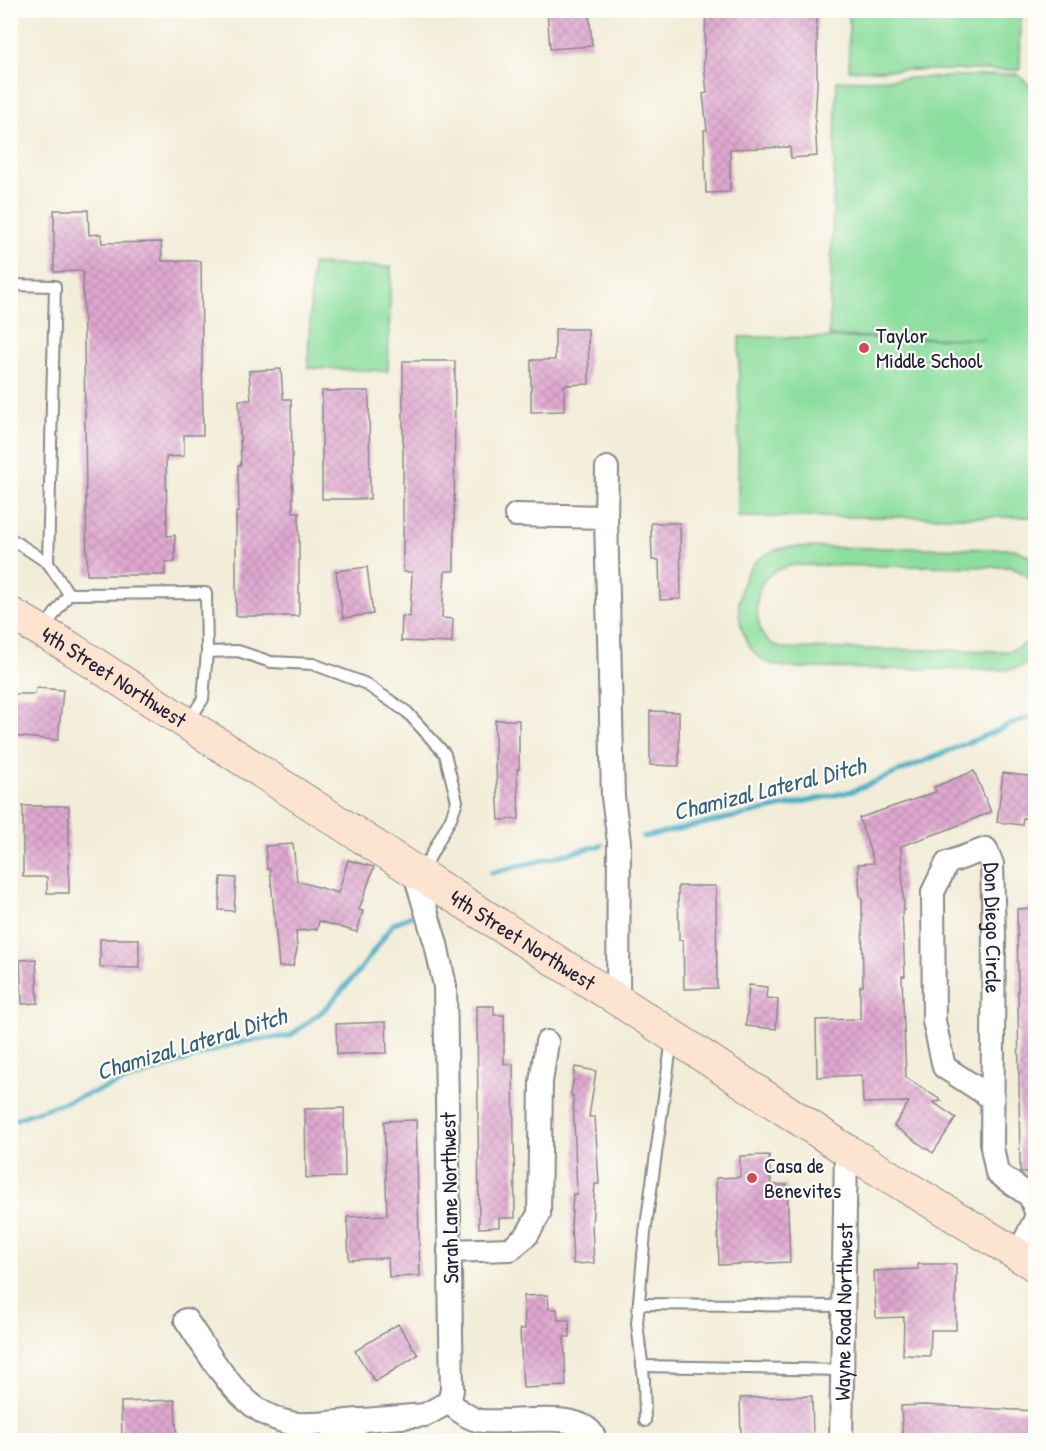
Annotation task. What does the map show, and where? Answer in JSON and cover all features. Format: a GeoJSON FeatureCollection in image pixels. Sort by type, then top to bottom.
{"type":"FeatureCollection","features":[{"type":"Feature","properties":{"kind":"main road","name":"4th Street Northwest"},"geometry":{"type":"LineString","coordinates":[[10,613],[187,723],[417,873],[618,1000],[846,1150],[1027,1260]]}},
{"type":"Feature","properties":{"kind":"street"},"geometry":{"type":"LineString","coordinates":[[606,468],[613,797],[618,843],[618,1000]]}},
{"type":"Feature","properties":{"kind":"street"},"geometry":{"type":"LineString","coordinates":[[516,515],[606,518]]}},
{"type":"Feature","properties":{"kind":"street","name":"Don Diego Circle"},"geometry":{"type":"LineString","coordinates":[[992,1098],[944,1067],[934,1022],[933,892],[947,863],[986,849],[992,864],[994,1035],[992,1147],[997,1173],[1030,1196],[1035,1212]]}},
{"type":"Feature","properties":{"kind":"street","name":"Sarah Lane Northwest"},"geometry":{"type":"LineString","coordinates":[[417,873],[445,986],[452,1390],[449,1402]]}},
{"type":"Feature","properties":{"kind":"street"},"geometry":{"type":"LineString","coordinates":[[449,1251],[511,1249],[527,1235],[538,1214],[542,1082],[547,1042]]}},
{"type":"Feature","properties":{"kind":"street","name":"Wayne Road Northwest"},"geometry":{"type":"LineString","coordinates":[[841,1440],[846,1150]]}},
{"type":"Feature","properties":{"kind":"street"},"geometry":{"type":"LineString","coordinates":[[1027,1260],[1035,1218]]}},
{"type":"Feature","properties":{"kind":"street"},"geometry":{"type":"LineString","coordinates":[[186,1320],[235,1390],[263,1415],[292,1424],[425,1415],[449,1402],[464,1414],[477,1420],[560,1420],[576,1423],[594,1435],[596,1440]]}},
{"type":"Feature","properties":{"kind":"street"},"geometry":{"type":"LineString","coordinates":[[332,1440],[364,1420]]}},
{"type":"Feature","properties":{"kind":"lane"},"geometry":{"type":"LineString","coordinates":[[10,285],[55,286],[48,563]]}},
{"type":"Feature","properties":{"kind":"lane"},"geometry":{"type":"LineString","coordinates":[[10,538],[48,563],[69,594]]}},
{"type":"Feature","properties":{"kind":"lane"},"geometry":{"type":"LineString","coordinates":[[69,594],[206,593],[207,652],[204,699],[187,723]]}},
{"type":"Feature","properties":{"kind":"lane"},"geometry":{"type":"LineString","coordinates":[[42,631],[69,594]]}},
{"type":"Feature","properties":{"kind":"lane"},"geometry":{"type":"LineString","coordinates":[[207,652],[238,651],[271,662],[313,664],[364,683],[407,712],[445,754],[457,801],[451,818],[417,873]]}},
{"type":"Feature","properties":{"kind":"lane"},"geometry":{"type":"LineString","coordinates":[[645,1421],[638,1324],[639,1304],[645,1233],[672,1036]]}},
{"type":"Feature","properties":{"kind":"lane"},"geometry":{"type":"LineString","coordinates":[[639,1304],[843,1306]]}},
{"type":"Feature","properties":{"kind":"lane"},"geometry":{"type":"LineString","coordinates":[[642,1366],[842,1370]]}},
{"type":"Feature","properties":{"kind":"green space"},"geometry":{"type":"Polygon","coordinates":[[[849,11],[1021,11],[1020,70],[849,70],[849,11]]]}},
{"type":"Feature","properties":{"kind":"green space"},"geometry":{"type":"Polygon","coordinates":[[[1017,74],[1036,91],[1035,517],[738,517],[739,337],[984,339],[829,336],[837,81],[1017,74]]]}},
{"type":"Feature","properties":{"kind":"green space"},"geometry":{"type":"Polygon","coordinates":[[[312,264],[391,267],[388,371],[308,368],[312,264]]]}},
{"type":"Feature","properties":{"kind":"green space"},"geometry":{"type":"Polygon","coordinates":[[[788,547],[1015,549],[1035,559],[1035,588],[1025,574],[1010,567],[795,565],[786,567],[766,579],[761,585],[757,600],[762,634],[778,647],[1009,651],[1024,644],[1035,631],[1035,658],[1021,667],[1005,670],[798,668],[766,662],[756,654],[742,631],[739,603],[741,590],[745,577],[759,558],[788,547]]]}},
{"type":"Feature","properties":{"kind":"building"},"geometry":{"type":"Polygon","coordinates":[[[547,10],[589,10],[592,46],[550,49],[547,10]]]}},
{"type":"Feature","properties":{"kind":"building"},"geometry":{"type":"Polygon","coordinates":[[[706,10],[817,10],[815,121],[817,156],[791,158],[790,147],[730,149],[730,192],[706,193],[704,130],[707,130],[703,94],[707,93],[704,64],[706,10]]]}},
{"type":"Feature","properties":{"kind":"building"},"geometry":{"type":"Polygon","coordinates":[[[54,210],[88,210],[89,235],[101,234],[102,243],[161,242],[162,261],[201,261],[203,435],[184,435],[184,456],[166,457],[167,536],[175,535],[175,562],[165,562],[165,575],[87,575],[83,271],[54,272],[54,210]]]}},
{"type":"Feature","properties":{"kind":"building"},"geometry":{"type":"Polygon","coordinates":[[[555,329],[588,329],[589,384],[564,385],[564,411],[531,412],[531,360],[555,360],[555,329]]]}},
{"type":"Feature","properties":{"kind":"building"},"geometry":{"type":"Polygon","coordinates":[[[403,361],[455,361],[454,571],[445,571],[442,618],[453,619],[452,643],[401,641],[402,616],[410,617],[412,572],[403,572],[403,361]]]}},
{"type":"Feature","properties":{"kind":"building"},"geometry":{"type":"Polygon","coordinates":[[[281,369],[283,399],[291,399],[293,512],[299,512],[299,616],[236,616],[236,512],[239,512],[238,465],[241,465],[239,400],[251,400],[249,371],[281,369]]]}},
{"type":"Feature","properties":{"kind":"building"},"geometry":{"type":"Polygon","coordinates":[[[322,391],[369,391],[370,499],[322,499],[322,391]]]}},
{"type":"Feature","properties":{"kind":"building"},"geometry":{"type":"Polygon","coordinates":[[[651,523],[680,523],[681,599],[660,600],[659,560],[652,560],[651,523]]]}},
{"type":"Feature","properties":{"kind":"building"},"geometry":{"type":"Polygon","coordinates":[[[367,567],[373,614],[343,618],[336,571],[367,567]]]}},
{"type":"Feature","properties":{"kind":"building"},"geometry":{"type":"Polygon","coordinates":[[[36,688],[63,690],[58,740],[10,736],[10,694],[35,694],[36,688]]]}},
{"type":"Feature","properties":{"kind":"building"},"geometry":{"type":"Polygon","coordinates":[[[650,711],[679,712],[679,766],[650,765],[650,711]]]}},
{"type":"Feature","properties":{"kind":"building"},"geometry":{"type":"Polygon","coordinates":[[[495,720],[519,720],[519,769],[517,769],[519,819],[499,820],[495,769],[495,720]]]}},
{"type":"Feature","properties":{"kind":"building"},"geometry":{"type":"Polygon","coordinates":[[[974,771],[991,812],[901,846],[905,976],[902,976],[906,1077],[942,1101],[933,1102],[956,1118],[933,1153],[894,1126],[909,1102],[863,1103],[862,1075],[817,1077],[816,1020],[860,1019],[860,986],[863,986],[862,897],[860,897],[858,864],[874,863],[859,818],[936,792],[934,787],[974,771]]]}},
{"type":"Feature","properties":{"kind":"building"},"geometry":{"type":"Polygon","coordinates":[[[1003,773],[1035,777],[1035,819],[1023,818],[1022,825],[997,822],[1003,773]]]}},
{"type":"Feature","properties":{"kind":"building"},"geometry":{"type":"Polygon","coordinates":[[[23,806],[69,806],[69,893],[47,893],[47,877],[23,877],[23,806]]]}},
{"type":"Feature","properties":{"kind":"building"},"geometry":{"type":"Polygon","coordinates":[[[293,844],[297,881],[338,893],[348,860],[374,867],[359,910],[363,911],[357,932],[319,921],[317,929],[296,931],[297,950],[293,966],[279,967],[270,869],[267,869],[265,846],[293,844]]]}},
{"type":"Feature","properties":{"kind":"building"},"geometry":{"type":"Polygon","coordinates":[[[221,877],[236,878],[234,911],[219,910],[221,877]]]}},
{"type":"Feature","properties":{"kind":"building"},"geometry":{"type":"Polygon","coordinates":[[[678,886],[716,886],[717,988],[684,989],[683,940],[679,940],[678,886]]]}},
{"type":"Feature","properties":{"kind":"building"},"geometry":{"type":"Polygon","coordinates":[[[1035,908],[1035,1172],[1020,1173],[1017,909],[1035,908]]]}},
{"type":"Feature","properties":{"kind":"building"},"geometry":{"type":"Polygon","coordinates":[[[100,939],[139,939],[139,968],[100,967],[100,939]]]}},
{"type":"Feature","properties":{"kind":"building"},"geometry":{"type":"Polygon","coordinates":[[[36,959],[38,1003],[22,1004],[20,960],[36,959]]]}},
{"type":"Feature","properties":{"kind":"building"},"geometry":{"type":"Polygon","coordinates":[[[749,985],[767,987],[766,998],[778,999],[776,1029],[746,1026],[749,985]]]}},
{"type":"Feature","properties":{"kind":"building"},"geometry":{"type":"Polygon","coordinates":[[[477,1006],[494,1006],[494,1015],[504,1015],[504,1064],[513,1064],[515,1218],[499,1218],[499,1227],[479,1228],[477,1006]]]}},
{"type":"Feature","properties":{"kind":"building"},"geometry":{"type":"Polygon","coordinates":[[[386,1022],[387,1053],[337,1054],[336,1024],[386,1022]]]}},
{"type":"Feature","properties":{"kind":"building"},"geometry":{"type":"Polygon","coordinates":[[[575,1067],[596,1071],[589,1117],[595,1117],[599,1184],[595,1184],[592,1225],[594,1263],[573,1264],[571,1226],[573,1194],[577,1195],[573,1096],[571,1095],[575,1067]]]}},
{"type":"Feature","properties":{"kind":"building"},"geometry":{"type":"Polygon","coordinates":[[[344,1108],[345,1177],[306,1178],[305,1109],[344,1108]]]}},
{"type":"Feature","properties":{"kind":"building"},"geometry":{"type":"Polygon","coordinates":[[[416,1120],[420,1276],[389,1277],[388,1258],[349,1260],[347,1217],[387,1215],[384,1121],[416,1120]]]}},
{"type":"Feature","properties":{"kind":"building"},"geometry":{"type":"Polygon","coordinates":[[[769,1155],[771,1185],[787,1185],[790,1262],[719,1265],[716,1178],[740,1177],[740,1156],[769,1155]]]}},
{"type":"Feature","properties":{"kind":"building"},"geometry":{"type":"Polygon","coordinates":[[[918,1264],[956,1264],[956,1330],[931,1330],[930,1356],[903,1355],[904,1317],[876,1318],[874,1271],[918,1269],[918,1264]]]}},
{"type":"Feature","properties":{"kind":"building"},"geometry":{"type":"Polygon","coordinates":[[[548,1295],[549,1309],[557,1309],[558,1320],[569,1320],[570,1337],[564,1337],[566,1386],[523,1388],[520,1329],[525,1329],[524,1296],[548,1295]]]}},
{"type":"Feature","properties":{"kind":"building"},"geometry":{"type":"Polygon","coordinates":[[[398,1324],[418,1355],[375,1382],[355,1351],[398,1324]]]}},
{"type":"Feature","properties":{"kind":"building"},"geometry":{"type":"Polygon","coordinates":[[[812,1396],[813,1440],[741,1440],[740,1398],[812,1396]]]}},
{"type":"Feature","properties":{"kind":"building"},"geometry":{"type":"Polygon","coordinates":[[[175,1400],[177,1440],[122,1440],[121,1402],[175,1400]]]}},
{"type":"Feature","properties":{"kind":"building"},"geometry":{"type":"Polygon","coordinates":[[[924,1405],[1035,1411],[1035,1439],[972,1437],[971,1440],[903,1440],[901,1406],[924,1405]]]}},
{"type":"Feature","properties":{"kind":"waterway","name":"Chamizal Lateral Ditch"},"geometry":{"type":"LineString","coordinates":[[643,837],[853,791],[1036,714]]}},
{"type":"Feature","properties":{"kind":"waterway","name":"Chamizal Lateral Ditch"},"geometry":{"type":"LineString","coordinates":[[491,873],[602,845]]}},
{"type":"Feature","properties":{"kind":"waterway","name":"Chamizal Lateral Ditch"},"geometry":{"type":"LineString","coordinates":[[10,1121],[239,1042],[290,1036],[324,1010],[360,970],[393,924],[411,916]]}},
{"type":"Feature","properties":{"kind":"place","name":"Taylor Middle School"},"geometry":{"type":"Point","coordinates":[864,348]}},
{"type":"Feature","properties":{"kind":"place","name":"Casa de Benevites"},"geometry":{"type":"Point","coordinates":[752,1178]}}]}
